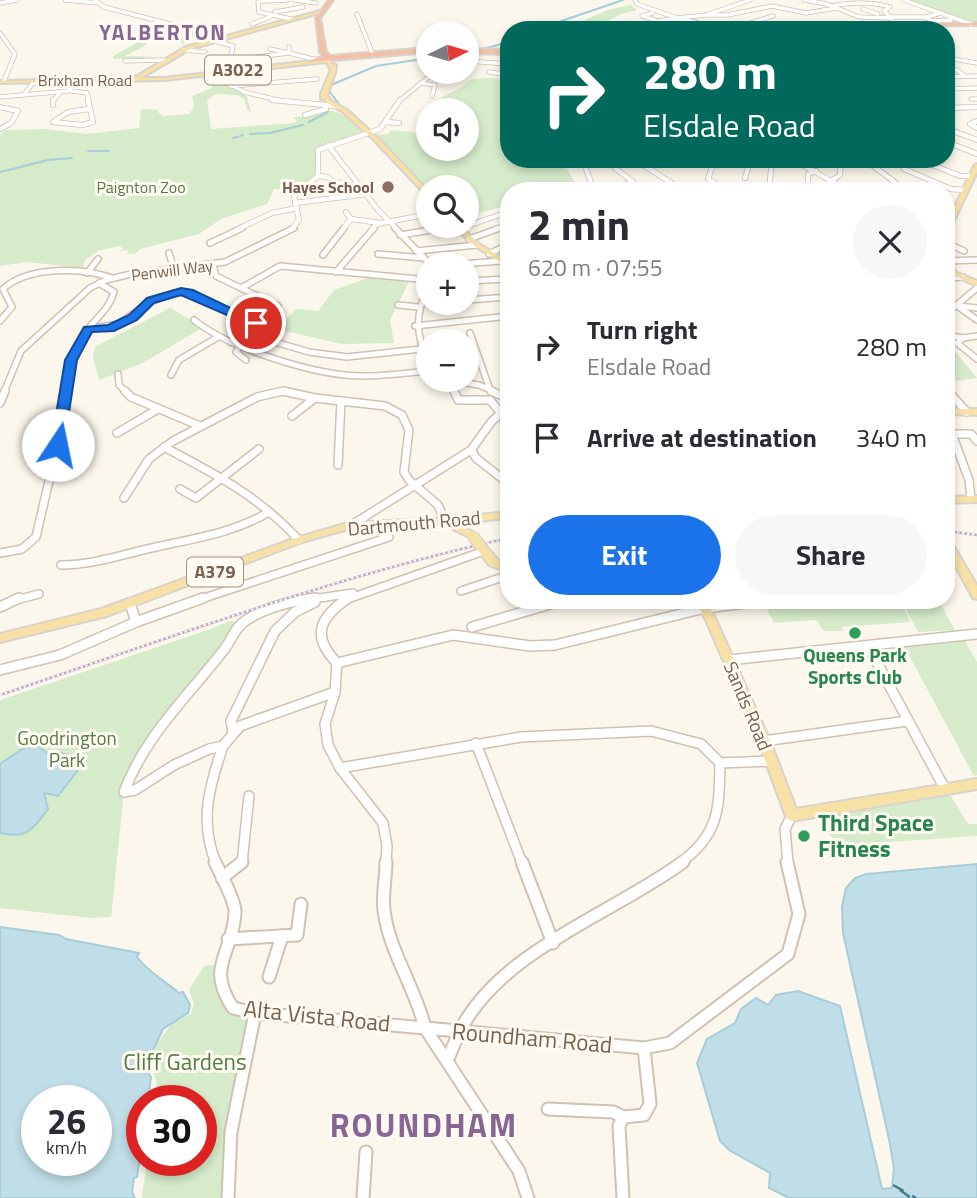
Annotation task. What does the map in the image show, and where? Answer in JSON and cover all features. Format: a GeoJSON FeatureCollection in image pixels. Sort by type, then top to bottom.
{"type":"FeatureCollection","features":[{"type":"Feature","properties":{"kind":"highway"},"geometry":{"type":"LineString","coordinates":[[329,58],[308,10],[331,0]]}},
{"type":"Feature","properties":{"kind":"highway"},"geometry":{"type":"LineString","coordinates":[[955,26],[974,26]]}},
{"type":"Feature","properties":{"kind":"highway"},"geometry":{"type":"LineString","coordinates":[[312,59],[416,51]]}},
{"type":"Feature","properties":{"kind":"highway"},"geometry":{"type":"LineString","coordinates":[[480,51],[500,52]]}},
{"type":"Feature","properties":{"kind":"main road"},"geometry":{"type":"LineString","coordinates":[[135,80],[183,50],[290,19],[308,10]]}},
{"type":"Feature","properties":{"kind":"main road"},"geometry":{"type":"LineString","coordinates":[[329,58],[333,69],[323,100],[347,114],[370,134],[416,182]]}},
{"type":"Feature","properties":{"kind":"main road","name":"Brixham Road"},"geometry":{"type":"LineString","coordinates":[[3,82],[170,78],[312,59]]}},
{"type":"Feature","properties":{"kind":"main road"},"geometry":{"type":"LineString","coordinates":[[955,213],[970,176],[977,166]]}},
{"type":"Feature","properties":{"kind":"main road"},"geometry":{"type":"LineString","coordinates":[[470,239],[500,260]]}},
{"type":"Feature","properties":{"kind":"main road"},"geometry":{"type":"LineString","coordinates":[[955,274],[977,286]]}},
{"type":"Feature","properties":{"kind":"main road"},"geometry":{"type":"LineString","coordinates":[[955,500],[974,499]]}},
{"type":"Feature","properties":{"kind":"main road","name":"Dartmouth Road"},"geometry":{"type":"LineString","coordinates":[[0,638],[76,621],[299,540],[350,526],[445,522],[500,516]]}},
{"type":"Feature","properties":{"kind":"main road"},"geometry":{"type":"LineString","coordinates":[[445,522],[473,536],[493,562],[500,565]]}},
{"type":"Feature","properties":{"kind":"main road"},"geometry":{"type":"LineString","coordinates":[[955,556],[977,596]]}},
{"type":"Feature","properties":{"kind":"main road","name":"Sands Road"},"geometry":{"type":"LineString","coordinates":[[704,609],[764,741],[792,815]]}},
{"type":"Feature","properties":{"kind":"main road"},"geometry":{"type":"LineString","coordinates":[[792,815],[977,784]]}},
{"type":"Feature","properties":{"kind":"street"},"geometry":{"type":"LineString","coordinates":[[0,3],[17,0]]}},
{"type":"Feature","properties":{"kind":"street"},"geometry":{"type":"LineString","coordinates":[[65,0],[96,2],[221,37]]}},
{"type":"Feature","properties":{"kind":"street"},"geometry":{"type":"LineString","coordinates":[[253,1],[288,0]]}},
{"type":"Feature","properties":{"kind":"street"},"geometry":{"type":"LineString","coordinates":[[295,0],[316,3]]}},
{"type":"Feature","properties":{"kind":"street"},"geometry":{"type":"LineString","coordinates":[[705,15],[750,0]]}},
{"type":"Feature","properties":{"kind":"street"},"geometry":{"type":"LineString","coordinates":[[804,0],[834,7],[859,17]]}},
{"type":"Feature","properties":{"kind":"street"},"geometry":{"type":"LineString","coordinates":[[791,17],[867,0],[886,0]]}},
{"type":"Feature","properties":{"kind":"street"},"geometry":{"type":"LineString","coordinates":[[635,1],[680,21]]}},
{"type":"Feature","properties":{"kind":"street"},"geometry":{"type":"LineString","coordinates":[[880,1],[890,7]]}},
{"type":"Feature","properties":{"kind":"street"},"geometry":{"type":"LineString","coordinates":[[259,2],[259,12],[290,19]]}},
{"type":"Feature","properties":{"kind":"street"},"geometry":{"type":"LineString","coordinates":[[901,3],[910,6]]}},
{"type":"Feature","properties":{"kind":"street"},"geometry":{"type":"LineString","coordinates":[[871,12],[884,11],[901,3],[974,26]]}},
{"type":"Feature","properties":{"kind":"street"},"geometry":{"type":"LineString","coordinates":[[652,13],[641,17],[657,20],[727,15],[778,4],[804,13]]}},
{"type":"Feature","properties":{"kind":"street"},"geometry":{"type":"LineString","coordinates":[[814,7],[822,10]]}},
{"type":"Feature","properties":{"kind":"street"},"geometry":{"type":"LineString","coordinates":[[862,9],[878,14]]}},
{"type":"Feature","properties":{"kind":"street"},"geometry":{"type":"LineString","coordinates":[[251,24],[273,15],[308,10]]}},
{"type":"Feature","properties":{"kind":"street"},"geometry":{"type":"LineString","coordinates":[[781,14],[797,11]]}},
{"type":"Feature","properties":{"kind":"street"},"geometry":{"type":"LineString","coordinates":[[884,11],[893,21]]}},
{"type":"Feature","properties":{"kind":"street"},"geometry":{"type":"LineString","coordinates":[[357,14],[372,53]]}},
{"type":"Feature","properties":{"kind":"street"},"geometry":{"type":"LineString","coordinates":[[856,21],[852,19],[891,17],[907,20],[919,15],[939,14],[919,15]]}},
{"type":"Feature","properties":{"kind":"street"},"geometry":{"type":"LineString","coordinates":[[919,15],[933,21],[951,20]]}},
{"type":"Feature","properties":{"kind":"street"},"geometry":{"type":"LineString","coordinates":[[757,21],[773,16]]}},
{"type":"Feature","properties":{"kind":"street"},"geometry":{"type":"LineString","coordinates":[[0,33],[3,43],[15,54],[3,82]]}},
{"type":"Feature","properties":{"kind":"street"},"geometry":{"type":"LineString","coordinates":[[212,40],[233,46],[230,60],[289,53]]}},
{"type":"Feature","properties":{"kind":"street"},"geometry":{"type":"LineString","coordinates":[[289,47],[289,53]]}},
{"type":"Feature","properties":{"kind":"street"},"geometry":{"type":"LineString","coordinates":[[270,49],[312,59]]}},
{"type":"Feature","properties":{"kind":"street"},"geometry":{"type":"LineString","coordinates":[[183,50],[205,52]]}},
{"type":"Feature","properties":{"kind":"street"},"geometry":{"type":"LineString","coordinates":[[955,59],[977,63]]}},
{"type":"Feature","properties":{"kind":"street"},"geometry":{"type":"LineString","coordinates":[[125,61],[164,60]]}},
{"type":"Feature","properties":{"kind":"street"},"geometry":{"type":"LineString","coordinates":[[480,62],[500,63]]}},
{"type":"Feature","properties":{"kind":"street"},"geometry":{"type":"LineString","coordinates":[[480,64],[500,64]]}},
{"type":"Feature","properties":{"kind":"street"},"geometry":{"type":"LineString","coordinates":[[955,70],[965,76]]}},
{"type":"Feature","properties":{"kind":"street"},"geometry":{"type":"LineString","coordinates":[[488,72],[500,74]]}},
{"type":"Feature","properties":{"kind":"street"},"geometry":{"type":"LineString","coordinates":[[955,77],[977,76]]}},
{"type":"Feature","properties":{"kind":"street"},"geometry":{"type":"LineString","coordinates":[[216,77],[256,97],[315,109]]}},
{"type":"Feature","properties":{"kind":"street"},"geometry":{"type":"LineString","coordinates":[[230,86],[317,79]]}},
{"type":"Feature","properties":{"kind":"street"},"geometry":{"type":"LineString","coordinates":[[71,90],[79,80]]}},
{"type":"Feature","properties":{"kind":"street"},"geometry":{"type":"LineString","coordinates":[[25,93],[33,83],[60,83]]}},
{"type":"Feature","properties":{"kind":"street"},"geometry":{"type":"LineString","coordinates":[[419,84],[400,100],[386,122],[370,134],[328,145],[388,221],[416,251],[477,245]]}},
{"type":"Feature","properties":{"kind":"street"},"geometry":{"type":"LineString","coordinates":[[428,84],[435,85],[432,96]]}},
{"type":"Feature","properties":{"kind":"street"},"geometry":{"type":"LineString","coordinates":[[955,89],[977,88]]}},
{"type":"Feature","properties":{"kind":"street"},"geometry":{"type":"LineString","coordinates":[[0,97],[71,90],[87,93],[94,121],[90,124],[53,122],[68,111],[89,109]]}},
{"type":"Feature","properties":{"kind":"street"},"geometry":{"type":"LineString","coordinates":[[53,105],[53,99],[60,93]]}},
{"type":"Feature","properties":{"kind":"street"},"geometry":{"type":"LineString","coordinates":[[971,99],[977,99]]}},
{"type":"Feature","properties":{"kind":"street"},"geometry":{"type":"LineString","coordinates":[[305,115],[315,109],[332,106]]}},
{"type":"Feature","properties":{"kind":"street"},"geometry":{"type":"LineString","coordinates":[[0,107],[18,111],[11,123],[0,129]]}},
{"type":"Feature","properties":{"kind":"street"},"geometry":{"type":"LineString","coordinates":[[955,108],[977,107]]}},
{"type":"Feature","properties":{"kind":"street"},"geometry":{"type":"LineString","coordinates":[[977,121],[970,124],[977,128]]}},
{"type":"Feature","properties":{"kind":"street"},"geometry":{"type":"LineString","coordinates":[[386,122],[399,123]]}},
{"type":"Feature","properties":{"kind":"street"},"geometry":{"type":"LineString","coordinates":[[955,132],[977,140]]}},
{"type":"Feature","properties":{"kind":"street","name":"Penwill Way"},"geometry":{"type":"LineString","coordinates":[[0,403],[21,351],[75,301],[99,283],[112,278],[213,265],[234,259],[293,229],[299,219],[295,194],[318,176],[318,150],[328,145]]}},
{"type":"Feature","properties":{"kind":"street"},"geometry":{"type":"LineString","coordinates":[[955,145],[977,154]]}},
{"type":"Feature","properties":{"kind":"street"},"geometry":{"type":"LineString","coordinates":[[614,168],[633,182]]}},
{"type":"Feature","properties":{"kind":"street"},"geometry":{"type":"LineString","coordinates":[[650,168],[672,182]]}},
{"type":"Feature","properties":{"kind":"street"},"geometry":{"type":"LineString","coordinates":[[745,178],[748,168]]}},
{"type":"Feature","properties":{"kind":"street"},"geometry":{"type":"LineString","coordinates":[[810,168],[836,182]]}},
{"type":"Feature","properties":{"kind":"street"},"geometry":{"type":"LineString","coordinates":[[831,182],[840,175],[840,168]]}},
{"type":"Feature","properties":{"kind":"street"},"geometry":{"type":"LineString","coordinates":[[876,168],[895,182]]}},
{"type":"Feature","properties":{"kind":"street"},"geometry":{"type":"LineString","coordinates":[[903,168],[935,182]]}},
{"type":"Feature","properties":{"kind":"street"},"geometry":{"type":"LineString","coordinates":[[940,168],[960,176],[970,176]]}},
{"type":"Feature","properties":{"kind":"street"},"geometry":{"type":"LineString","coordinates":[[808,182],[808,174],[816,171]]}},
{"type":"Feature","properties":{"kind":"street"},"geometry":{"type":"LineString","coordinates":[[318,176],[328,177],[334,184],[345,182]]}},
{"type":"Feature","properties":{"kind":"street"},"geometry":{"type":"LineString","coordinates":[[955,189],[964,190]]}},
{"type":"Feature","properties":{"kind":"street"},"geometry":{"type":"LineString","coordinates":[[210,243],[272,213],[296,206],[367,194]]}},
{"type":"Feature","properties":{"kind":"street"},"geometry":{"type":"LineString","coordinates":[[346,212],[351,219],[381,223],[416,216]]}},
{"type":"Feature","properties":{"kind":"street"},"geometry":{"type":"LineString","coordinates":[[479,220],[500,215]]}},
{"type":"Feature","properties":{"kind":"street"},"geometry":{"type":"LineString","coordinates":[[323,255],[351,219]]}},
{"type":"Feature","properties":{"kind":"street"},"geometry":{"type":"LineString","coordinates":[[336,272],[381,223]]}},
{"type":"Feature","properties":{"kind":"street"},"geometry":{"type":"LineString","coordinates":[[470,239],[500,228]]}},
{"type":"Feature","properties":{"kind":"street"},"geometry":{"type":"LineString","coordinates":[[400,235],[416,233]]}},
{"type":"Feature","properties":{"kind":"street"},"geometry":{"type":"LineString","coordinates":[[955,245],[964,251]]}},
{"type":"Feature","properties":{"kind":"street"},"geometry":{"type":"LineString","coordinates":[[489,254],[500,248]]}},
{"type":"Feature","properties":{"kind":"street"},"geometry":{"type":"LineString","coordinates":[[169,253],[174,270]]}},
{"type":"Feature","properties":{"kind":"street"},"geometry":{"type":"LineString","coordinates":[[378,254],[416,257]]}},
{"type":"Feature","properties":{"kind":"street"},"geometry":{"type":"LineString","coordinates":[[87,273],[98,259]]}},
{"type":"Feature","properties":{"kind":"street"},"geometry":{"type":"LineString","coordinates":[[955,268],[976,260]]}},
{"type":"Feature","properties":{"kind":"street"},"geometry":{"type":"LineString","coordinates":[[479,264],[500,263]]}},
{"type":"Feature","properties":{"kind":"street"},"geometry":{"type":"LineString","coordinates":[[213,265],[216,276],[276,303],[278,307],[230,342]]}},
{"type":"Feature","properties":{"kind":"street"},"geometry":{"type":"LineString","coordinates":[[243,287],[280,266],[416,279]]}},
{"type":"Feature","properties":{"kind":"street"},"geometry":{"type":"LineString","coordinates":[[0,321],[11,311],[12,307],[3,289],[12,280],[34,275],[87,273],[105,274],[112,278]]}},
{"type":"Feature","properties":{"kind":"street"},"geometry":{"type":"LineString","coordinates":[[479,280],[500,279]]}},
{"type":"Feature","properties":{"kind":"street"},"geometry":{"type":"LineString","coordinates":[[0,553],[22,549],[36,537],[61,429],[71,360],[88,329],[108,310],[114,297],[114,292],[99,283]]}},
{"type":"Feature","properties":{"kind":"street"},"geometry":{"type":"LineString","coordinates":[[956,305],[977,286]]}},
{"type":"Feature","properties":{"kind":"street"},"geometry":{"type":"LineString","coordinates":[[88,329],[110,328],[133,317],[150,300],[181,292],[189,293],[256,323]]}},
{"type":"Feature","properties":{"kind":"street"},"geometry":{"type":"LineString","coordinates":[[479,299],[500,298]]}},
{"type":"Feature","properties":{"kind":"street"},"geometry":{"type":"LineString","coordinates":[[398,305],[416,304]]}},
{"type":"Feature","properties":{"kind":"street"},"geometry":{"type":"LineString","coordinates":[[956,305],[977,308]]}},
{"type":"Feature","properties":{"kind":"street"},"geometry":{"type":"LineString","coordinates":[[956,305],[977,320]]}},
{"type":"Feature","properties":{"kind":"street"},"geometry":{"type":"LineString","coordinates":[[416,330],[417,315]]}},
{"type":"Feature","properties":{"kind":"street"},"geometry":{"type":"LineString","coordinates":[[415,326],[500,317]]}},
{"type":"Feature","properties":{"kind":"street"},"geometry":{"type":"LineString","coordinates":[[200,320],[200,326],[239,346],[316,369],[350,374],[416,370]]}},
{"type":"Feature","properties":{"kind":"street"},"geometry":{"type":"LineString","coordinates":[[955,336],[977,336]]}},
{"type":"Feature","properties":{"kind":"street"},"geometry":{"type":"LineString","coordinates":[[171,375],[180,360],[218,337]]}},
{"type":"Feature","properties":{"kind":"street"},"geometry":{"type":"LineString","coordinates":[[963,338],[957,343],[977,357]]}},
{"type":"Feature","properties":{"kind":"street"},"geometry":{"type":"LineString","coordinates":[[275,342],[309,352],[348,357],[416,350]]}},
{"type":"Feature","properties":{"kind":"street"},"geometry":{"type":"LineString","coordinates":[[239,346],[236,352],[246,360]]}},
{"type":"Feature","properties":{"kind":"street"},"geometry":{"type":"LineString","coordinates":[[955,346],[977,357]]}},
{"type":"Feature","properties":{"kind":"street"},"geometry":{"type":"LineString","coordinates":[[479,359],[490,390]]}},
{"type":"Feature","properties":{"kind":"street"},"geometry":{"type":"LineString","coordinates":[[118,374],[119,385],[125,392],[200,426]]}},
{"type":"Feature","properties":{"kind":"street"},"geometry":{"type":"LineString","coordinates":[[479,386],[500,395]]}},
{"type":"Feature","properties":{"kind":"street"},"geometry":{"type":"LineString","coordinates":[[124,498],[144,466],[164,447],[268,393],[283,391],[315,398],[385,406],[402,415],[409,430],[404,472],[438,505],[445,522]]}},
{"type":"Feature","properties":{"kind":"street"},"geometry":{"type":"LineString","coordinates":[[350,526],[471,451],[500,412],[490,400],[458,400],[454,392]]}},
{"type":"Feature","properties":{"kind":"street"},"geometry":{"type":"LineString","coordinates":[[292,416],[315,398]]}},
{"type":"Feature","properties":{"kind":"street"},"geometry":{"type":"LineString","coordinates":[[957,398],[972,412]]}},
{"type":"Feature","properties":{"kind":"street"},"geometry":{"type":"LineString","coordinates":[[338,465],[341,401]]}},
{"type":"Feature","properties":{"kind":"street"},"geometry":{"type":"LineString","coordinates":[[117,433],[158,409]]}},
{"type":"Feature","properties":{"kind":"street"},"geometry":{"type":"LineString","coordinates":[[955,434],[971,434],[977,441]]}},
{"type":"Feature","properties":{"kind":"street"},"geometry":{"type":"LineString","coordinates":[[164,447],[224,478],[269,512],[299,540]]}},
{"type":"Feature","properties":{"kind":"street"},"geometry":{"type":"LineString","coordinates":[[955,448],[974,499]]}},
{"type":"Feature","properties":{"kind":"street"},"geometry":{"type":"LineString","coordinates":[[180,489],[196,498],[259,449]]}},
{"type":"Feature","properties":{"kind":"street"},"geometry":{"type":"LineString","coordinates":[[471,451],[500,472]]}},
{"type":"Feature","properties":{"kind":"street"},"geometry":{"type":"LineString","coordinates":[[471,451],[500,477]]}},
{"type":"Feature","properties":{"kind":"street"},"geometry":{"type":"LineString","coordinates":[[61,565],[107,562],[156,547],[220,536],[244,528],[269,512]]}},
{"type":"Feature","properties":{"kind":"street"},"geometry":{"type":"LineString","coordinates":[[368,513],[371,524]]}},
{"type":"Feature","properties":{"kind":"street"},"geometry":{"type":"LineString","coordinates":[[0,670],[60,655],[136,622],[389,537]]}},
{"type":"Feature","properties":{"kind":"street"},"geometry":{"type":"LineString","coordinates":[[482,549],[349,597],[332,609],[321,626],[322,644],[327,654],[337,663],[453,635],[545,647],[684,609]]}},
{"type":"Feature","properties":{"kind":"street"},"geometry":{"type":"LineString","coordinates":[[461,591],[500,578]]}},
{"type":"Feature","properties":{"kind":"street"},"geometry":{"type":"LineString","coordinates":[[335,692],[253,721],[233,733],[223,746],[174,765],[135,790],[124,792],[130,772],[143,749],[229,644],[241,622],[277,607],[363,592]]}},
{"type":"Feature","properties":{"kind":"street"},"geometry":{"type":"LineString","coordinates":[[0,607],[16,602],[21,597],[38,594]]}},
{"type":"Feature","properties":{"kind":"street"},"geometry":{"type":"LineString","coordinates":[[233,733],[231,721],[275,631],[295,612],[326,597]]}},
{"type":"Feature","properties":{"kind":"street"},"geometry":{"type":"LineString","coordinates":[[130,603],[136,622]]}},
{"type":"Feature","properties":{"kind":"street"},"geometry":{"type":"LineString","coordinates":[[472,627],[533,609]]}},
{"type":"Feature","properties":{"kind":"street"},"geometry":{"type":"LineString","coordinates":[[729,660],[977,634]]}},
{"type":"Feature","properties":{"kind":"street"},"geometry":{"type":"LineString","coordinates":[[867,646],[945,789]]}},
{"type":"Feature","properties":{"kind":"street","name":"Roundham Road"},"geometry":{"type":"LineString","coordinates":[[337,663],[335,692],[325,724],[328,744],[340,768],[383,823],[387,846],[383,911],[402,968],[420,1006],[425,1028],[644,1048],[670,1043],[788,954],[797,930],[799,914],[786,856],[786,829],[792,815]]}},
{"type":"Feature","properties":{"kind":"street"},"geometry":{"type":"LineString","coordinates":[[764,741],[907,721]]}},
{"type":"Feature","properties":{"kind":"street"},"geometry":{"type":"LineString","coordinates":[[340,768],[521,737],[651,731],[701,744],[720,763],[772,761]]}},
{"type":"Feature","properties":{"kind":"street"},"geometry":{"type":"LineString","coordinates":[[476,743],[553,943]]}},
{"type":"Feature","properties":{"kind":"street","name":"Alta Vista Road"},"geometry":{"type":"LineString","coordinates":[[223,746],[212,778],[205,815],[207,842],[236,911],[219,965],[223,993],[233,1008],[255,1013],[425,1028]]}},
{"type":"Feature","properties":{"kind":"street"},"geometry":{"type":"LineString","coordinates":[[448,1059],[458,1033],[501,980],[553,943],[678,865],[707,838],[717,818],[720,763]]}},
{"type":"Feature","properties":{"kind":"street"},"geometry":{"type":"LineString","coordinates":[[222,878],[242,863],[249,796]]}},
{"type":"Feature","properties":{"kind":"street"},"geometry":{"type":"LineString","coordinates":[[228,939],[297,935],[301,904]]}},
{"type":"Feature","properties":{"kind":"street"},"geometry":{"type":"LineString","coordinates":[[269,977],[282,936]]}},
{"type":"Feature","properties":{"kind":"street"},"geometry":{"type":"LineString","coordinates":[[228,1198],[231,1132],[255,1013]]}},
{"type":"Feature","properties":{"kind":"street"},"geometry":{"type":"LineString","coordinates":[[425,1028],[448,1059],[519,1171],[528,1198]]}},
{"type":"Feature","properties":{"kind":"street"},"geometry":{"type":"LineString","coordinates":[[548,1109],[613,1112],[623,1117],[644,1115],[650,1104],[644,1048]]}},
{"type":"Feature","properties":{"kind":"street"},"geometry":{"type":"LineString","coordinates":[[622,1198],[618,1142],[619,1126],[623,1117]]}},
{"type":"Feature","properties":{"kind":"street"},"geometry":{"type":"LineString","coordinates":[[363,1198],[366,1152]]}},
{"type":"Feature","properties":{"kind":"green space"},"geometry":{"type":"Polygon","coordinates":[[[905,0],[977,0],[977,23],[971,23],[905,0]]]}},
{"type":"Feature","properties":{"kind":"green space"},"geometry":{"type":"Polygon","coordinates":[[[631,5],[637,10],[607,21],[582,21],[608,10],[631,5]]]}},
{"type":"Feature","properties":{"kind":"green space"},"geometry":{"type":"Polygon","coordinates":[[[172,27],[206,34],[187,39],[184,44],[187,47],[177,40],[192,34],[168,30],[154,33],[145,46],[125,56],[166,57],[114,59],[113,56],[135,44],[144,33],[172,27]]]}},
{"type":"Feature","properties":{"kind":"green space","name":"Paignton Zoo"},"geometry":{"type":"Polygon","coordinates":[[[209,77],[247,96],[251,112],[247,110],[244,99],[238,95],[215,94],[207,100],[211,129],[294,123],[297,121],[293,117],[335,111],[364,133],[319,150],[318,176],[301,189],[274,189],[267,204],[221,219],[199,234],[140,249],[135,254],[127,254],[127,250],[119,251],[123,249],[120,246],[100,250],[85,260],[83,268],[27,262],[0,266],[0,135],[5,130],[44,129],[87,134],[139,128],[141,109],[159,110],[163,116],[189,114],[194,107],[192,96],[212,88],[212,85],[208,84],[213,80],[199,79],[209,77]]]}},
{"type":"Feature","properties":{"kind":"green space"},"geometry":{"type":"Polygon","coordinates":[[[480,79],[500,79],[500,168],[566,168],[574,182],[500,182],[500,207],[479,213],[479,175],[416,175],[416,178],[374,135],[388,134],[392,130],[413,132],[416,134],[416,161],[479,161],[479,98],[441,98],[464,85],[480,84],[480,79]]]}},
{"type":"Feature","properties":{"kind":"green space"},"geometry":{"type":"Polygon","coordinates":[[[371,277],[409,282],[390,320],[394,343],[342,344],[276,329],[296,309],[318,311],[334,290],[371,277]]]}},
{"type":"Feature","properties":{"kind":"green space"},"geometry":{"type":"Polygon","coordinates":[[[170,308],[198,324],[196,326],[200,329],[143,363],[99,380],[93,357],[95,347],[170,308]]]}},
{"type":"Feature","properties":{"kind":"green space"},"geometry":{"type":"Polygon","coordinates":[[[955,351],[977,378],[955,381],[955,351]]]}},
{"type":"Feature","properties":{"kind":"green space"},"geometry":{"type":"Polygon","coordinates":[[[767,609],[904,609],[911,622],[842,627],[844,631],[824,631],[816,620],[774,623],[767,609]]]}},
{"type":"Feature","properties":{"kind":"green space"},"geometry":{"type":"Polygon","coordinates":[[[906,609],[943,609],[955,630],[918,632],[906,609]]]}},
{"type":"Feature","properties":{"kind":"green space","name":"Goodrington Park"},"geometry":{"type":"Polygon","coordinates":[[[229,621],[241,622],[172,714],[124,792],[111,917],[93,918],[0,908],[0,700],[229,621]]]}},
{"type":"Feature","properties":{"kind":"green space"},"geometry":{"type":"Polygon","coordinates":[[[964,639],[977,662],[977,775],[974,776],[904,646],[964,639]]]}},
{"type":"Feature","properties":{"kind":"green space"},"geometry":{"type":"Polygon","coordinates":[[[949,793],[968,824],[977,824],[977,836],[844,845],[834,840],[819,822],[823,817],[949,793]]]}},
{"type":"Feature","properties":{"kind":"green space","name":"Cliff Gardens"},"geometry":{"type":"Polygon","coordinates":[[[219,965],[233,1008],[255,1013],[231,1132],[228,1198],[142,1198],[145,1176],[217,1176],[217,1085],[157,1085],[151,1062],[158,1043],[172,1023],[191,1014],[194,1003],[189,990],[204,966],[219,965]]]}},
{"type":"Feature","properties":{"kind":"water"},"geometry":{"type":"Polygon","coordinates":[[[36,744],[47,753],[62,753],[80,760],[81,766],[58,796],[44,793],[48,809],[33,827],[23,834],[0,833],[0,764],[24,748],[36,744]]]}},
{"type":"Feature","properties":{"kind":"water"},"geometry":{"type":"Polygon","coordinates":[[[977,864],[977,1198],[789,1198],[769,1188],[770,1173],[729,1150],[720,1141],[697,1063],[707,1039],[735,1023],[741,1009],[756,998],[768,1005],[776,995],[798,991],[840,1006],[882,1189],[892,1188],[894,1168],[889,1139],[843,933],[842,907],[846,888],[855,878],[866,874],[977,864]]]}},
{"type":"Feature","properties":{"kind":"water"},"geometry":{"type":"Polygon","coordinates":[[[0,927],[59,935],[66,939],[139,953],[137,957],[141,962],[179,993],[183,992],[190,1005],[188,1013],[163,1029],[150,1057],[146,1058],[144,1067],[151,1077],[150,1085],[126,1085],[126,1176],[137,1176],[134,1178],[132,1192],[135,1198],[0,1198],[0,927]]]}},
{"type":"Feature","properties":{"kind":"waterway"},"geometry":{"type":"LineString","coordinates":[[561,21],[623,0]]}},
{"type":"Feature","properties":{"kind":"waterway"},"geometry":{"type":"LineString","coordinates":[[483,49],[500,44]]}},
{"type":"Feature","properties":{"kind":"waterway"},"geometry":{"type":"LineString","coordinates":[[331,85],[376,66],[416,60]]}},
{"type":"Feature","properties":{"kind":"waterway"},"geometry":{"type":"LineString","coordinates":[[329,91],[339,104]]}},
{"type":"Feature","properties":{"kind":"waterway"},"geometry":{"type":"LineString","coordinates":[[309,122],[328,112]]}},
{"type":"Feature","properties":{"kind":"waterway"},"geometry":{"type":"LineString","coordinates":[[250,134],[270,133],[303,125]]}},
{"type":"Feature","properties":{"kind":"waterway"},"geometry":{"type":"LineString","coordinates":[[233,138],[238,137]]}},
{"type":"Feature","properties":{"kind":"waterway"},"geometry":{"type":"LineString","coordinates":[[88,151],[109,151]]}},
{"type":"Feature","properties":{"kind":"waterway"},"geometry":{"type":"LineString","coordinates":[[0,172],[48,160],[72,158]]}},
{"type":"Feature","properties":{"kind":"ferry route"},"geometry":{"type":"LineString","coordinates":[[893,1185],[916,1198]]}},
{"type":"Feature","properties":{"kind":"ferry route"},"geometry":{"type":"LineString","coordinates":[[900,1190],[911,1198]]}},
{"type":"Feature","properties":{"kind":"railway"},"geometry":{"type":"LineString","coordinates":[[955,532],[977,535]]}},
{"type":"Feature","properties":{"kind":"railway"},"geometry":{"type":"LineString","coordinates":[[0,695],[316,589],[500,540]]}},
{"type":"Feature","properties":{"kind":"place","name":"Hayes School"},"geometry":{"type":"Point","coordinates":[388,187]}},
{"type":"Feature","properties":{"kind":"place","name":"Queens Park Sports Club"},"geometry":{"type":"Point","coordinates":[855,633]}},
{"type":"Feature","properties":{"kind":"place","name":"Third Space Fitness"},"geometry":{"type":"Point","coordinates":[804,836]}},
{"type":"Feature","properties":{"kind":"district","name":"YALBERTON"},"geometry":{"type":"Point","coordinates":[163,33]}},
{"type":"Feature","properties":{"kind":"district","name":"ROUNDHAM"},"geometry":{"type":"Point","coordinates":[424,1126]}},
{"type":"Feature","properties":{"kind":"route"},"geometry":{"type":"LineString","coordinates":[[58,445],[71,360],[88,329],[110,328],[133,317],[150,300],[181,292],[189,293],[256,323]]}}]}
